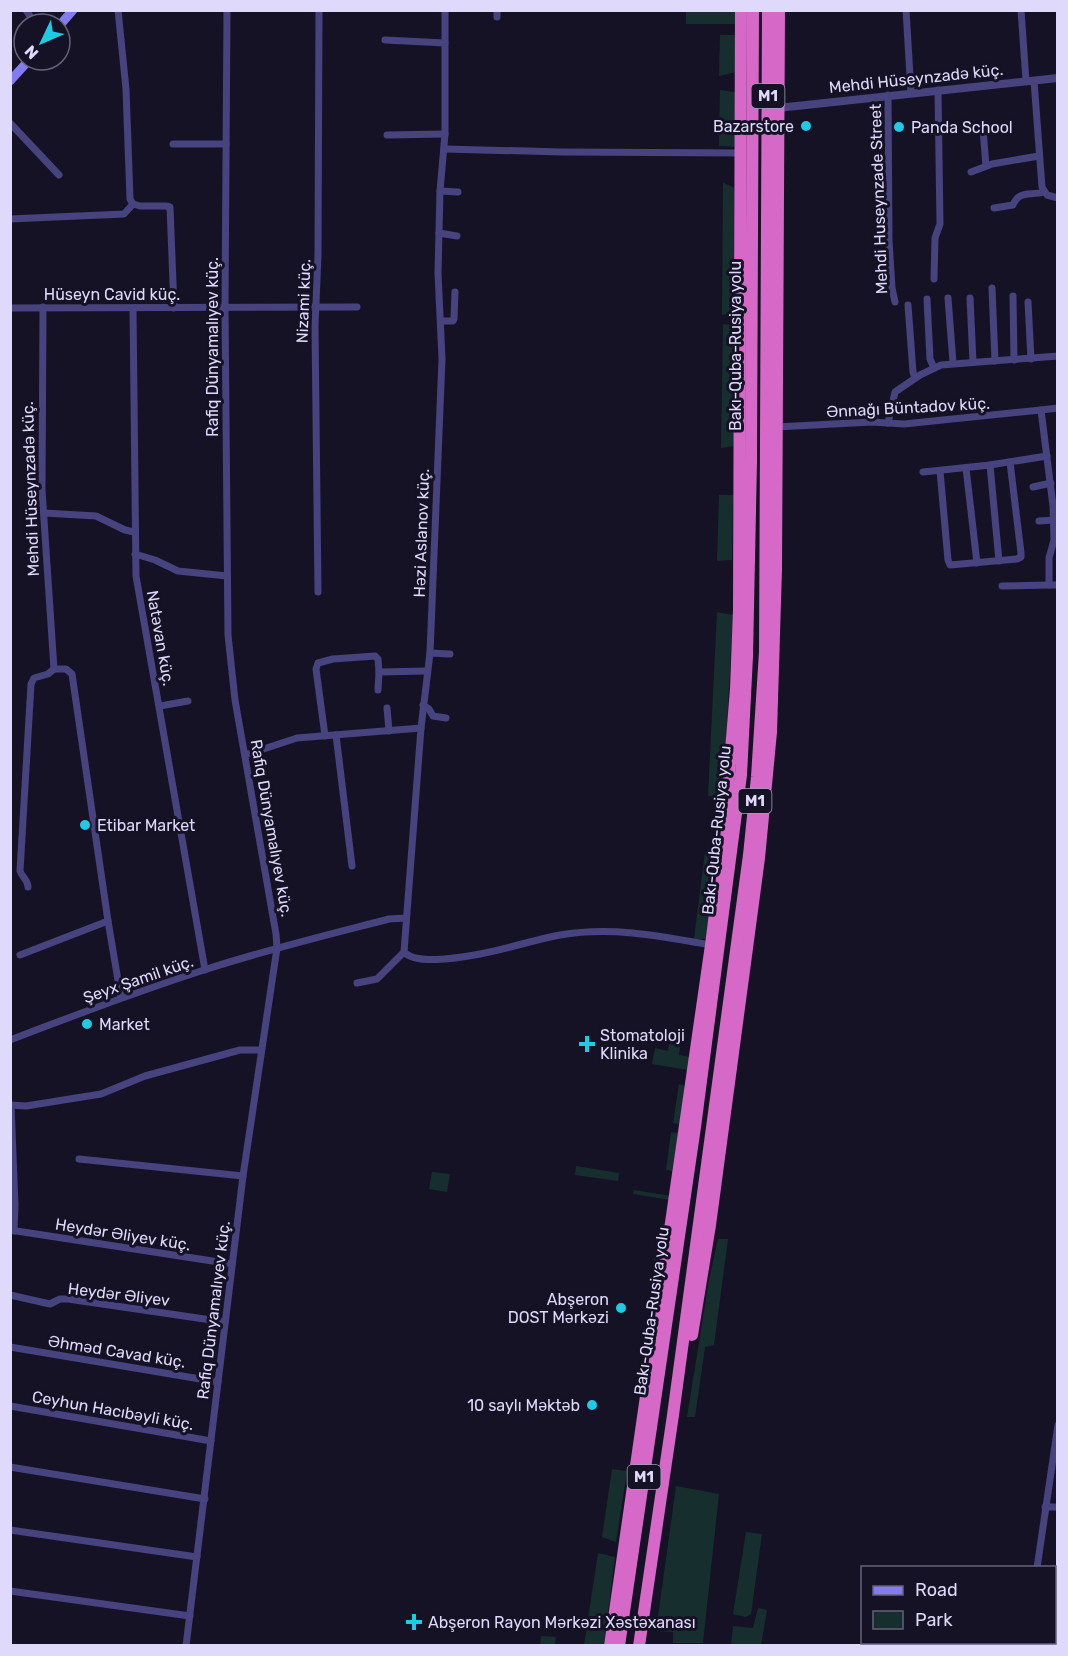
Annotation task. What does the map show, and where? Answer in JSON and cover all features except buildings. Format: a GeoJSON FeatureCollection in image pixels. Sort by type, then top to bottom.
{"type":"FeatureCollection","features":[{"type":"Feature","properties":{"kind":"highway"},"geometry":{"type":"LineString","coordinates":[[610,1646],[723,849],[736,666],[740,566],[741,10]]}},
{"type":"Feature","properties":{"kind":"highway","name":"Bakı-Quba-Rusiya yolu"},"geometry":{"type":"LineString","coordinates":[[619,1646],[695,1127],[741,775],[747,656],[751,462],[753,10]]}},
{"type":"Feature","properties":{"kind":"highway","name":"Bakı-Quba-Rusiya yolu"},"geometry":{"type":"LineString","coordinates":[[639,1646],[673,1415],[749,855],[762,718],[765,640],[768,10]]}},
{"type":"Feature","properties":{"kind":"highway"},"geometry":{"type":"LineString","coordinates":[[673,1415],[689,1354],[710,1225],[759,858],[770,741],[776,569],[778,10]]}},
{"type":"Feature","properties":{"kind":"street"},"geometry":{"type":"LineString","coordinates":[[118,10],[126,89],[129,195],[133,204]]}},
{"type":"Feature","properties":{"kind":"street","name":"Rafiq Dünyamalıyev küç."},"geometry":{"type":"LineString","coordinates":[[186,1646],[243,1176],[277,948],[230,663],[225,308],[227,10]]}},
{"type":"Feature","properties":{"kind":"street","name":"Nizami küç."},"geometry":{"type":"LineString","coordinates":[[318,592],[316,307],[319,10]]}},
{"type":"Feature","properties":{"kind":"street","name":"Həzi Aslanov küç."},"geometry":{"type":"LineString","coordinates":[[404,952],[423,705],[430,653],[441,388],[439,233],[445,134],[444,10]]}},
{"type":"Feature","properties":{"kind":"street"},"geometry":{"type":"LineString","coordinates":[[906,10],[911,93]]}},
{"type":"Feature","properties":{"kind":"street"},"geometry":{"type":"LineString","coordinates":[[1022,10],[1044,192]]}},
{"type":"Feature","properties":{"kind":"street"},"geometry":{"type":"LineString","coordinates":[[385,40],[445,43]]}},
{"type":"Feature","properties":{"kind":"street","name":"Mehdi Hüseynzadə küç."},"geometry":{"type":"LineString","coordinates":[[778,108],[1058,78]]}},
{"type":"Feature","properties":{"kind":"street"},"geometry":{"type":"LineString","coordinates":[[934,279],[936,235],[940,224],[939,90]]}},
{"type":"Feature","properties":{"kind":"street","name":"Mehdi Huseynzadе Street"},"geometry":{"type":"LineString","coordinates":[[888,95],[890,241],[892,288],[895,302]]}},
{"type":"Feature","properties":{"kind":"street"},"geometry":{"type":"LineString","coordinates":[[10,123],[59,175]]}},
{"type":"Feature","properties":{"kind":"street"},"geometry":{"type":"LineString","coordinates":[[984,129],[986,166]]}},
{"type":"Feature","properties":{"kind":"street"},"geometry":{"type":"LineString","coordinates":[[387,135],[445,134]]}},
{"type":"Feature","properties":{"kind":"street"},"geometry":{"type":"LineString","coordinates":[[173,144],[226,144]]}},
{"type":"Feature","properties":{"kind":"street"},"geometry":{"type":"LineString","coordinates":[[444,149],[741,153]]}},
{"type":"Feature","properties":{"kind":"street"},"geometry":{"type":"LineString","coordinates":[[971,172],[986,166],[1039,156]]}},
{"type":"Feature","properties":{"kind":"street"},"geometry":{"type":"LineString","coordinates":[[440,191],[458,192]]}},
{"type":"Feature","properties":{"kind":"street"},"geometry":{"type":"LineString","coordinates":[[994,208],[1011,206],[1018,196],[1044,192],[1051,197],[1058,198]]}},
{"type":"Feature","properties":{"kind":"street"},"geometry":{"type":"LineString","coordinates":[[10,219],[123,214],[133,204]]}},
{"type":"Feature","properties":{"kind":"street"},"geometry":{"type":"LineString","coordinates":[[133,204],[170,207],[174,308]]}},
{"type":"Feature","properties":{"kind":"street"},"geometry":{"type":"LineString","coordinates":[[439,233],[457,236]]}},
{"type":"Feature","properties":{"kind":"street"},"geometry":{"type":"LineString","coordinates":[[992,288],[995,361]]}},
{"type":"Feature","properties":{"kind":"street"},"geometry":{"type":"LineString","coordinates":[[441,321],[453,321],[454,319],[455,292]]}},
{"type":"Feature","properties":{"kind":"street"},"geometry":{"type":"LineString","coordinates":[[1013,296],[1014,360]]}},
{"type":"Feature","properties":{"kind":"street"},"geometry":{"type":"LineString","coordinates":[[948,298],[953,363]]}},
{"type":"Feature","properties":{"kind":"street"},"geometry":{"type":"LineString","coordinates":[[970,298],[973,362]]}},
{"type":"Feature","properties":{"kind":"street"},"geometry":{"type":"LineString","coordinates":[[927,299],[930,359],[934,368]]}},
{"type":"Feature","properties":{"kind":"street"},"geometry":{"type":"LineString","coordinates":[[1028,302],[1031,359]]}},
{"type":"Feature","properties":{"kind":"street"},"geometry":{"type":"LineString","coordinates":[[908,305],[915,378]]}},
{"type":"Feature","properties":{"kind":"street","name":"Mehdi Hüseynzadə küç."},"geometry":{"type":"LineString","coordinates":[[43,307],[44,513],[54,669]]}},
{"type":"Feature","properties":{"kind":"street","name":"Hüseyn Cavid küç."},"geometry":{"type":"LineString","coordinates":[[10,308],[357,308]]}},
{"type":"Feature","properties":{"kind":"street","name":"Natəvan küç."},"geometry":{"type":"LineString","coordinates":[[133,308],[134,532],[140,600],[205,970]]}},
{"type":"Feature","properties":{"kind":"street"},"geometry":{"type":"LineString","coordinates":[[888,423],[895,392],[934,368],[953,363],[1058,357]]}},
{"type":"Feature","properties":{"kind":"street","name":"Ənnağı Büntadov küç."},"geometry":{"type":"LineString","coordinates":[[776,427],[872,422],[918,423],[1058,408]]}},
{"type":"Feature","properties":{"kind":"street"},"geometry":{"type":"LineString","coordinates":[[1041,410],[1054,519],[1055,548],[1049,558],[1049,585]]}},
{"type":"Feature","properties":{"kind":"street"},"geometry":{"type":"LineString","coordinates":[[923,472],[1047,456]]}},
{"type":"Feature","properties":{"kind":"street"},"geometry":{"type":"LineString","coordinates":[[940,471],[949,563],[953,566],[1017,559],[1021,557],[1010,462]]}},
{"type":"Feature","properties":{"kind":"street"},"geometry":{"type":"LineString","coordinates":[[990,465],[999,561]]}},
{"type":"Feature","properties":{"kind":"street"},"geometry":{"type":"LineString","coordinates":[[966,468],[977,563]]}},
{"type":"Feature","properties":{"kind":"street"},"geometry":{"type":"LineString","coordinates":[[1033,487],[1051,483]]}},
{"type":"Feature","properties":{"kind":"street"},"geometry":{"type":"LineString","coordinates":[[44,513],[96,516],[134,532]]}},
{"type":"Feature","properties":{"kind":"street"},"geometry":{"type":"LineString","coordinates":[[1039,521],[1054,519]]}},
{"type":"Feature","properties":{"kind":"street"},"geometry":{"type":"LineString","coordinates":[[135,554],[156,560],[178,571],[227,576]]}},
{"type":"Feature","properties":{"kind":"street"},"geometry":{"type":"LineString","coordinates":[[1002,586],[1058,585]]}},
{"type":"Feature","properties":{"kind":"street"},"geometry":{"type":"LineString","coordinates":[[430,653],[450,654]]}},
{"type":"Feature","properties":{"kind":"street"},"geometry":{"type":"LineString","coordinates":[[325,736],[316,669],[318,663],[333,659],[375,656],[378,659],[378,690]]}},
{"type":"Feature","properties":{"kind":"street"},"geometry":{"type":"LineString","coordinates":[[28,887],[28,882],[20,871],[31,684],[34,678],[48,674],[54,669],[66,669],[72,674],[121,998]]}},
{"type":"Feature","properties":{"kind":"street"},"geometry":{"type":"LineString","coordinates":[[379,672],[427,671]]}},
{"type":"Feature","properties":{"kind":"street"},"geometry":{"type":"LineString","coordinates":[[160,706],[188,701]]}},
{"type":"Feature","properties":{"kind":"street"},"geometry":{"type":"LineString","coordinates":[[423,705],[433,716],[446,718]]}},
{"type":"Feature","properties":{"kind":"street"},"geometry":{"type":"LineString","coordinates":[[387,708],[389,730]]}},
{"type":"Feature","properties":{"kind":"street"},"geometry":{"type":"LineString","coordinates":[[245,755],[290,740],[421,728]]}},
{"type":"Feature","properties":{"kind":"street"},"geometry":{"type":"LineString","coordinates":[[336,735],[352,867]]}},
{"type":"Feature","properties":{"kind":"street","name":"Şeyx Şamil küç."},"geometry":{"type":"LineString","coordinates":[[10,1040],[121,998],[205,970],[277,948],[389,919],[406,918]]}},
{"type":"Feature","properties":{"kind":"street"},"geometry":{"type":"LineString","coordinates":[[20,956],[108,921]]}},
{"type":"Feature","properties":{"kind":"street"},"geometry":{"type":"LineString","coordinates":[[357,983],[377,979],[404,952],[412,958],[460,957],[504,950],[561,935],[611,932],[653,935],[711,945]]}},
{"type":"Feature","properties":{"kind":"street"},"geometry":{"type":"LineString","coordinates":[[12,1231],[15,1205],[11,1105],[26,1106],[101,1095],[145,1076],[240,1050],[261,1050]]}},
{"type":"Feature","properties":{"kind":"street"},"geometry":{"type":"LineString","coordinates":[[78,1159],[243,1176]]}},
{"type":"Feature","properties":{"kind":"street","name":"Heydər Əliyev küç."},"geometry":{"type":"LineString","coordinates":[[12,1231],[232,1264]]}},
{"type":"Feature","properties":{"kind":"street","name":"Heydər Əliyev"},"geometry":{"type":"LineString","coordinates":[[10,1296],[50,1304],[60,1299],[68,1299],[225,1322]]}},
{"type":"Feature","properties":{"kind":"street","name":"Əhməd Cavad küç."},"geometry":{"type":"LineString","coordinates":[[10,1347],[218,1382]]}},
{"type":"Feature","properties":{"kind":"street","name":"Ceyhun Hacıbəyli küç."},"geometry":{"type":"LineString","coordinates":[[10,1406],[212,1441]]}},
{"type":"Feature","properties":{"kind":"street"},"geometry":{"type":"LineString","coordinates":[[1037,1566],[1058,1425]]}},
{"type":"Feature","properties":{"kind":"street"},"geometry":{"type":"LineString","coordinates":[[10,1467],[205,1500]]}},
{"type":"Feature","properties":{"kind":"street"},"geometry":{"type":"LineString","coordinates":[[1045,1508],[1058,1508]]}},
{"type":"Feature","properties":{"kind":"street"},"geometry":{"type":"LineString","coordinates":[[10,1530],[197,1557]]}},
{"type":"Feature","properties":{"kind":"street"},"geometry":{"type":"LineString","coordinates":[[10,1591],[190,1616]]}},
{"type":"Feature","properties":{"kind":"street"},"geometry":{"type":"LineString","coordinates":[[1027,1644],[1058,1645]]}},
{"type":"Feature","properties":{"kind":"green space"},"geometry":{"type":"Polygon","coordinates":[[[686,11],[735,11],[735,24],[686,24],[686,11]]]}},
{"type":"Feature","properties":{"kind":"green space"},"geometry":{"type":"Polygon","coordinates":[[[720,35],[735,35],[736,72],[719,76],[720,35]]]}},
{"type":"Feature","properties":{"kind":"green space"},"geometry":{"type":"Polygon","coordinates":[[[720,90],[735,92],[735,147],[719,146],[720,90]]]}},
{"type":"Feature","properties":{"kind":"green space"},"geometry":{"type":"Polygon","coordinates":[[[723,182],[734,188],[734,313],[722,315],[723,182]]]}},
{"type":"Feature","properties":{"kind":"green space"},"geometry":{"type":"Polygon","coordinates":[[[723,324],[734,325],[734,446],[721,448],[723,324]]]}},
{"type":"Feature","properties":{"kind":"green space"},"geometry":{"type":"Polygon","coordinates":[[[719,495],[733,495],[732,560],[717,561],[719,495]]]}},
{"type":"Feature","properties":{"kind":"green space"},"geometry":{"type":"Polygon","coordinates":[[[717,612],[733,615],[723,796],[708,796],[717,612]]]}},
{"type":"Feature","properties":{"kind":"green space"},"geometry":{"type":"Polygon","coordinates":[[[705,852],[716,854],[706,939],[694,939],[705,852]]]}},
{"type":"Feature","properties":{"kind":"green space"},"geometry":{"type":"Polygon","coordinates":[[[669,1044],[680,1046],[679,1055],[690,1057],[688,1070],[652,1064],[655,1048],[668,1051],[669,1044]]]}},
{"type":"Feature","properties":{"kind":"green space"},"geometry":{"type":"Polygon","coordinates":[[[679,1084],[686,1086],[680,1124],[673,1123],[679,1084]]]}},
{"type":"Feature","properties":{"kind":"green space"},"geometry":{"type":"Polygon","coordinates":[[[671,1132],[678,1133],[672,1171],[666,1170],[671,1132]]]}},
{"type":"Feature","properties":{"kind":"green space"},"geometry":{"type":"Polygon","coordinates":[[[576,1166],[619,1173],[618,1181],[575,1175],[576,1166]]]}},
{"type":"Feature","properties":{"kind":"green space"},"geometry":{"type":"Polygon","coordinates":[[[432,1172],[450,1174],[447,1192],[429,1189],[432,1172]]]}},
{"type":"Feature","properties":{"kind":"green space"},"geometry":{"type":"Polygon","coordinates":[[[634,1190],[671,1196],[670,1200],[633,1194],[634,1190]]]}},
{"type":"Feature","properties":{"kind":"green space"},"geometry":{"type":"Polygon","coordinates":[[[666,1223],[653,1313],[647,1308],[659,1226],[666,1223]]]}},
{"type":"Feature","properties":{"kind":"green space"},"geometry":{"type":"Polygon","coordinates":[[[718,1239],[728,1239],[714,1345],[705,1347],[695,1417],[687,1417],[709,1280],[718,1239]]]}},
{"type":"Feature","properties":{"kind":"green space"},"geometry":{"type":"Polygon","coordinates":[[[612,1469],[627,1471],[616,1542],[602,1537],[612,1469]]]}},
{"type":"Feature","properties":{"kind":"green space"},"geometry":{"type":"Polygon","coordinates":[[[676,1486],[719,1494],[703,1643],[673,1643],[673,1632],[656,1631],[676,1486]]]}},
{"type":"Feature","properties":{"kind":"green space"},"geometry":{"type":"Polygon","coordinates":[[[746,1532],[762,1534],[751,1614],[746,1617],[733,1614],[746,1532]]]}},
{"type":"Feature","properties":{"kind":"green space"},"geometry":{"type":"Polygon","coordinates":[[[598,1553],[615,1557],[604,1645],[584,1645],[598,1553]]]}},
{"type":"Feature","properties":{"kind":"green space"},"geometry":{"type":"Polygon","coordinates":[[[758,1608],[767,1610],[761,1645],[731,1645],[733,1626],[753,1628],[758,1608]]]}},
{"type":"Feature","properties":{"kind":"green space"},"geometry":{"type":"Polygon","coordinates":[[[541,1636],[556,1637],[555,1645],[540,1645],[541,1636]]]}},
{"type":"Feature","properties":{"kind":"place","name":"Bazarstore"},"geometry":{"type":"Point","coordinates":[806,126]}},
{"type":"Feature","properties":{"kind":"place","name":"Panda School"},"geometry":{"type":"Point","coordinates":[899,127]}},
{"type":"Feature","properties":{"kind":"place","name":"Etibar Market"},"geometry":{"type":"Point","coordinates":[85,825]}},
{"type":"Feature","properties":{"kind":"place","name":"Market"},"geometry":{"type":"Point","coordinates":[87,1024]}},
{"type":"Feature","properties":{"kind":"place","name":"Stomatoloji Klinika"},"geometry":{"type":"Point","coordinates":[587,1044]}},
{"type":"Feature","properties":{"kind":"place","name":"Abşeron DOST Mərkəzi"},"geometry":{"type":"Point","coordinates":[621,1308]}},
{"type":"Feature","properties":{"kind":"place","name":"10 saylı Məktəb"},"geometry":{"type":"Point","coordinates":[592,1405]}},
{"type":"Feature","properties":{"kind":"place","name":"Abşeron Rayon Mərkəzi Xəstəxanası"},"geometry":{"type":"Point","coordinates":[414,1622]}}]}
